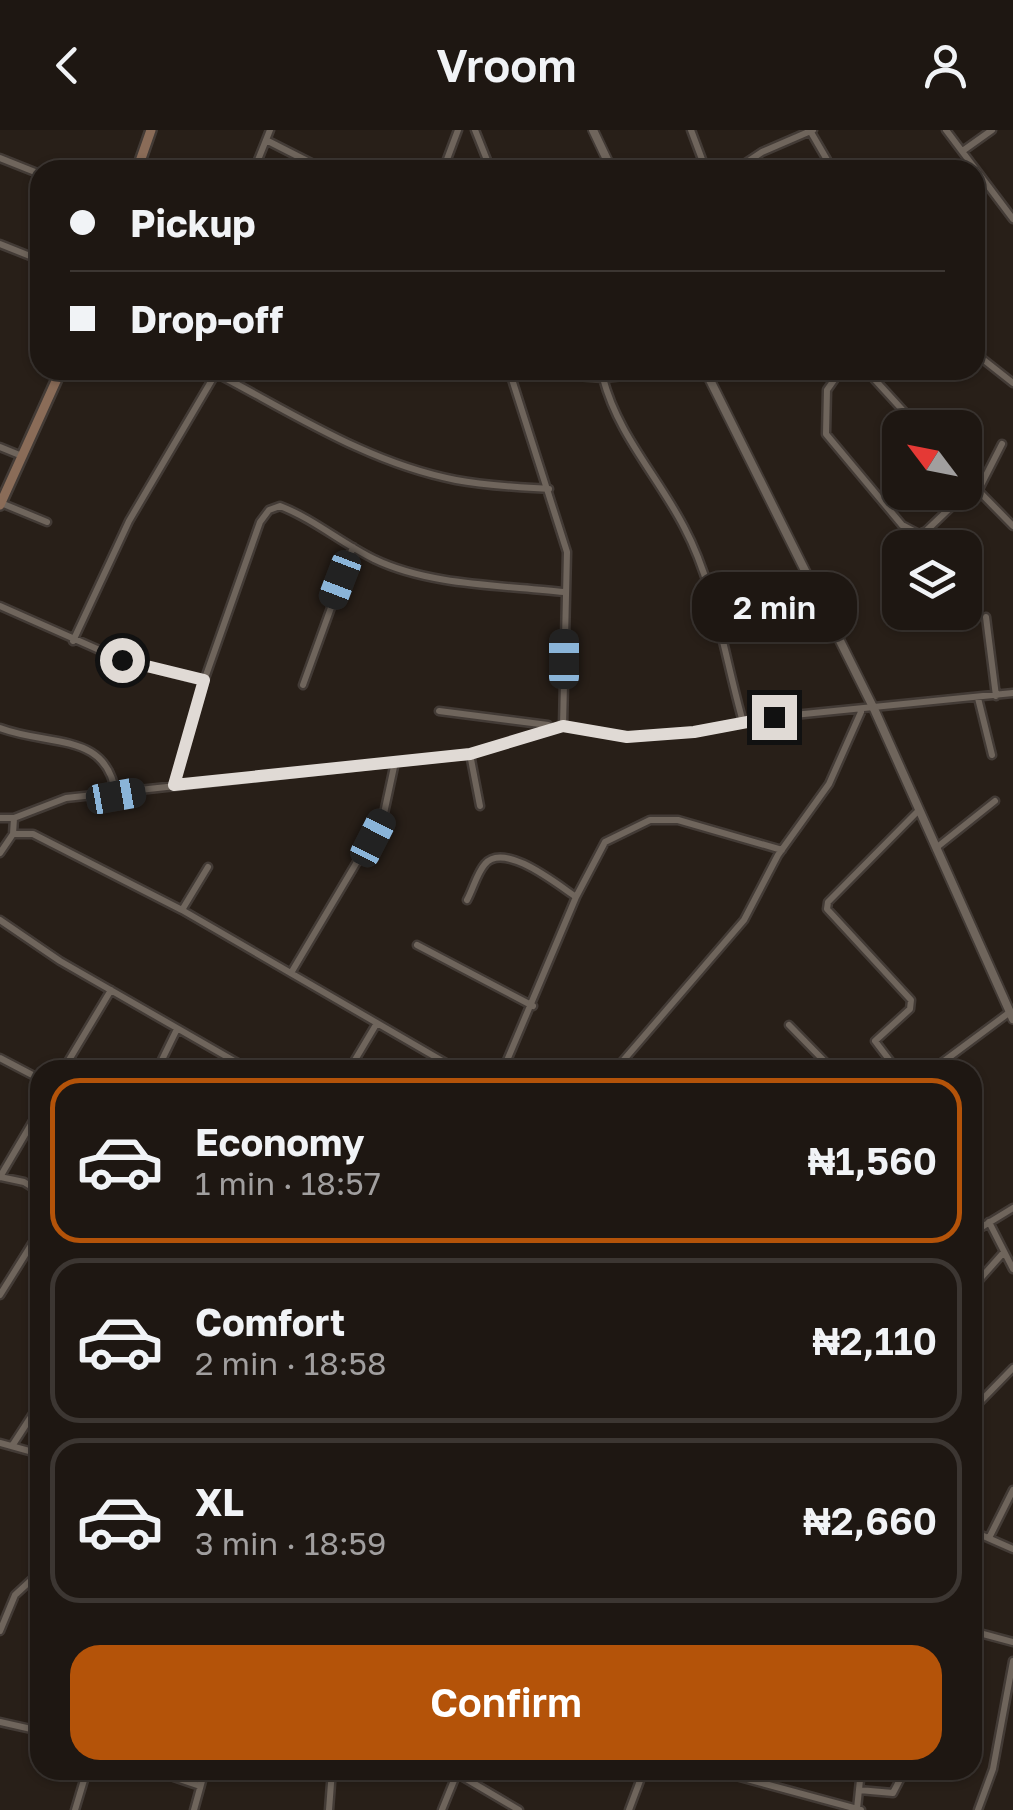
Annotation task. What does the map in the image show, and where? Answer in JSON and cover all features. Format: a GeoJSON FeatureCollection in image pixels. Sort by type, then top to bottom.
{"type":"FeatureCollection","features":[{"type":"Feature","properties":{"kind":"main road"},"geometry":{"type":"LineString","coordinates":[[140,160],[151,130]]}},
{"type":"Feature","properties":{"kind":"main road"},"geometry":{"type":"LineString","coordinates":[[1,504],[56,380]]}},
{"type":"Feature","properties":{"kind":"street"},"geometry":{"type":"LineString","coordinates":[[258,160],[270,130]]}},
{"type":"Feature","properties":{"kind":"street"},"geometry":{"type":"LineString","coordinates":[[447,160],[458,130]]}},
{"type":"Feature","properties":{"kind":"street"},"geometry":{"type":"LineString","coordinates":[[476,130],[487,160]]}},
{"type":"Feature","properties":{"kind":"street"},"geometry":{"type":"LineString","coordinates":[[593,130],[607,160]]}},
{"type":"Feature","properties":{"kind":"street"},"geometry":{"type":"LineString","coordinates":[[692,130],[702,160]]}},
{"type":"Feature","properties":{"kind":"street"},"geometry":{"type":"LineString","coordinates":[[946,130],[971,160]]}},
{"type":"Feature","properties":{"kind":"street"},"geometry":{"type":"LineString","coordinates":[[964,150],[992,130]]}},
{"type":"Feature","properties":{"kind":"street"},"geometry":{"type":"LineString","coordinates":[[750,160],[812,132],[828,160]]}},
{"type":"Feature","properties":{"kind":"street"},"geometry":{"type":"LineString","coordinates":[[266,140],[305,160]]}},
{"type":"Feature","properties":{"kind":"street"},"geometry":{"type":"LineString","coordinates":[[0,158],[30,170]]}},
{"type":"Feature","properties":{"kind":"street"},"geometry":{"type":"LineString","coordinates":[[985,180],[1013,219]]}},
{"type":"Feature","properties":{"kind":"street"},"geometry":{"type":"LineString","coordinates":[[0,244],[30,256]]}},
{"type":"Feature","properties":{"kind":"street"},"geometry":{"type":"LineString","coordinates":[[985,361],[1013,383]]}},
{"type":"Feature","properties":{"kind":"street"},"geometry":{"type":"LineString","coordinates":[[72,642],[129,521],[208,380]]}},
{"type":"Feature","properties":{"kind":"street"},"geometry":{"type":"LineString","coordinates":[[227,380],[314,428],[404,464],[454,480],[549,489]]}},
{"type":"Feature","properties":{"kind":"street"},"geometry":{"type":"LineString","coordinates":[[512,380],[567,552],[563,726]]}},
{"type":"Feature","properties":{"kind":"street"},"geometry":{"type":"LineString","coordinates":[[604,380],[612,410],[627,439],[686,530],[743,722]]}},
{"type":"Feature","properties":{"kind":"street"},"geometry":{"type":"LineString","coordinates":[[711,380],[781,530],[874,711],[1011,1016],[947,1060]]}},
{"type":"Feature","properties":{"kind":"street"},"geometry":{"type":"LineString","coordinates":[[834,380],[827,390],[826,434],[882,500]]}},
{"type":"Feature","properties":{"kind":"street"},"geometry":{"type":"LineString","coordinates":[[875,380],[903,410]]}},
{"type":"Feature","properties":{"kind":"street"},"geometry":{"type":"LineString","coordinates":[[982,478],[1002,444]]}},
{"type":"Feature","properties":{"kind":"street"},"geometry":{"type":"LineString","coordinates":[[0,447],[22,456]]}},
{"type":"Feature","properties":{"kind":"street"},"geometry":{"type":"LineString","coordinates":[[982,494],[1013,526]]}},
{"type":"Feature","properties":{"kind":"street"},"geometry":{"type":"LineString","coordinates":[[1,504],[47,522]]}},
{"type":"Feature","properties":{"kind":"street"},"geometry":{"type":"LineString","coordinates":[[174,785],[204,680],[260,522],[269,510],[280,506],[302,515],[377,561],[438,577],[564,592]]}},
{"type":"Feature","properties":{"kind":"street"},"geometry":{"type":"LineString","coordinates":[[890,510],[902,524],[919,534],[950,510]]}},
{"type":"Feature","properties":{"kind":"street"},"geometry":{"type":"LineString","coordinates":[[303,685],[353,547]]}},
{"type":"Feature","properties":{"kind":"street"},"geometry":{"type":"LineString","coordinates":[[0,606],[72,642],[122,660],[204,680]]}},
{"type":"Feature","properties":{"kind":"street"},"geometry":{"type":"LineString","coordinates":[[986,617],[996,696]]}},
{"type":"Feature","properties":{"kind":"street"},"geometry":{"type":"LineString","coordinates":[[0,818],[14,818],[66,798],[116,796],[174,785],[470,754],[563,726],[627,737],[1013,694]]}},
{"type":"Feature","properties":{"kind":"street"},"geometry":{"type":"LineString","coordinates":[[978,698],[992,754]]}},
{"type":"Feature","properties":{"kind":"street"},"geometry":{"type":"LineString","coordinates":[[439,711],[548,725]]}},
{"type":"Feature","properties":{"kind":"street"},"geometry":{"type":"LineString","coordinates":[[624,1060],[744,920],[782,850],[829,784],[861,712]]}},
{"type":"Feature","properties":{"kind":"street"},"geometry":{"type":"LineString","coordinates":[[506,741],[509,722]]}},
{"type":"Feature","properties":{"kind":"street"},"geometry":{"type":"LineString","coordinates":[[0,728],[99,754],[113,769],[116,796]]}},
{"type":"Feature","properties":{"kind":"street"},"geometry":{"type":"LineString","coordinates":[[470,754],[480,806]]}},
{"type":"Feature","properties":{"kind":"street"},"geometry":{"type":"LineString","coordinates":[[291,973],[383,818],[396,762]]}},
{"type":"Feature","properties":{"kind":"street"},"geometry":{"type":"LineString","coordinates":[[936,848],[995,801]]}},
{"type":"Feature","properties":{"kind":"street"},"geometry":{"type":"LineString","coordinates":[[889,1060],[874,1041],[910,1010],[910,1000],[828,910],[828,902],[919,810]]}},
{"type":"Feature","properties":{"kind":"street"},"geometry":{"type":"LineString","coordinates":[[0,853],[13,834],[14,818]]}},
{"type":"Feature","properties":{"kind":"street"},"geometry":{"type":"LineString","coordinates":[[508,1060],[576,897],[605,842],[650,820],[689,822],[782,850]]}},
{"type":"Feature","properties":{"kind":"street"},"geometry":{"type":"LineString","coordinates":[[13,834],[33,834],[182,910],[441,1060]]}},
{"type":"Feature","properties":{"kind":"street"},"geometry":{"type":"LineString","coordinates":[[468,900],[485,863],[494,858],[516,859],[576,897]]}},
{"type":"Feature","properties":{"kind":"street"},"geometry":{"type":"LineString","coordinates":[[182,910],[208,867]]}},
{"type":"Feature","properties":{"kind":"street"},"geometry":{"type":"LineString","coordinates":[[0,920],[110,990],[232,1060]]}},
{"type":"Feature","properties":{"kind":"street"},"geometry":{"type":"LineString","coordinates":[[417,945],[533,1006]]}},
{"type":"Feature","properties":{"kind":"street"},"geometry":{"type":"LineString","coordinates":[[69,1060],[110,990]]}},
{"type":"Feature","properties":{"kind":"street"},"geometry":{"type":"LineString","coordinates":[[356,1060],[377,1023]]}},
{"type":"Feature","properties":{"kind":"street"},"geometry":{"type":"LineString","coordinates":[[789,1025],[823,1060]]}},
{"type":"Feature","properties":{"kind":"street"},"geometry":{"type":"LineString","coordinates":[[162,1060],[176,1029]]}},
{"type":"Feature","properties":{"kind":"street"},"geometry":{"type":"LineString","coordinates":[[0,1058],[30,1074]]}},
{"type":"Feature","properties":{"kind":"street"},"geometry":{"type":"LineString","coordinates":[[30,1126],[0,1177],[30,1186]]}},
{"type":"Feature","properties":{"kind":"street"},"geometry":{"type":"LineString","coordinates":[[982,1227],[1013,1208]]}},
{"type":"Feature","properties":{"kind":"street"},"geometry":{"type":"LineString","coordinates":[[989,1222],[1013,1268]]}},
{"type":"Feature","properties":{"kind":"street"},"geometry":{"type":"LineString","coordinates":[[0,1294],[30,1248]]}},
{"type":"Feature","properties":{"kind":"street"},"geometry":{"type":"LineString","coordinates":[[982,1277],[1004,1252]]}},
{"type":"Feature","properties":{"kind":"street"},"geometry":{"type":"LineString","coordinates":[[982,1400],[1013,1368]]}},
{"type":"Feature","properties":{"kind":"street"},"geometry":{"type":"LineString","coordinates":[[12,1446],[30,1418]]}},
{"type":"Feature","properties":{"kind":"street"},"geometry":{"type":"LineString","coordinates":[[0,1443],[30,1451]]}},
{"type":"Feature","properties":{"kind":"street"},"geometry":{"type":"LineString","coordinates":[[989,1538],[1013,1490]]}},
{"type":"Feature","properties":{"kind":"street"},"geometry":{"type":"LineString","coordinates":[[982,1536],[1013,1549]]}},
{"type":"Feature","properties":{"kind":"street"},"geometry":{"type":"LineString","coordinates":[[0,1631],[15,1595],[30,1581]]}},
{"type":"Feature","properties":{"kind":"street"},"geometry":{"type":"LineString","coordinates":[[982,1634],[1013,1642]]}},
{"type":"Feature","properties":{"kind":"street"},"geometry":{"type":"LineString","coordinates":[[978,1810],[993,1769],[1013,1661]]}},
{"type":"Feature","properties":{"kind":"street"},"geometry":{"type":"LineString","coordinates":[[0,1722],[30,1730]]}},
{"type":"Feature","properties":{"kind":"street"},"geometry":{"type":"LineString","coordinates":[[75,1810],[84,1780]]}},
{"type":"Feature","properties":{"kind":"street"},"geometry":{"type":"LineString","coordinates":[[182,1780],[200,1786]]}},
{"type":"Feature","properties":{"kind":"street"},"geometry":{"type":"LineString","coordinates":[[194,1810],[202,1780]]}},
{"type":"Feature","properties":{"kind":"street"},"geometry":{"type":"LineString","coordinates":[[330,1810],[332,1780]]}},
{"type":"Feature","properties":{"kind":"street"},"geometry":{"type":"LineString","coordinates":[[442,1810],[451,1780]]}},
{"type":"Feature","properties":{"kind":"street"},"geometry":{"type":"LineString","coordinates":[[468,1780],[519,1810]]}},
{"type":"Feature","properties":{"kind":"street"},"geometry":{"type":"LineString","coordinates":[[629,1810],[640,1780]]}},
{"type":"Feature","properties":{"kind":"street"},"geometry":{"type":"LineString","coordinates":[[748,1780],[859,1810],[860,1780]]}},
{"type":"Feature","properties":{"kind":"street"},"geometry":{"type":"LineString","coordinates":[[859,1790],[893,1793],[900,1780]]}},
{"type":"Feature","properties":{"kind":"route"},"geometry":{"type":"LineString","coordinates":[[122,660],[204,680],[174,785],[470,754],[563,726],[627,737],[694,732],[774,717]]}}]}
